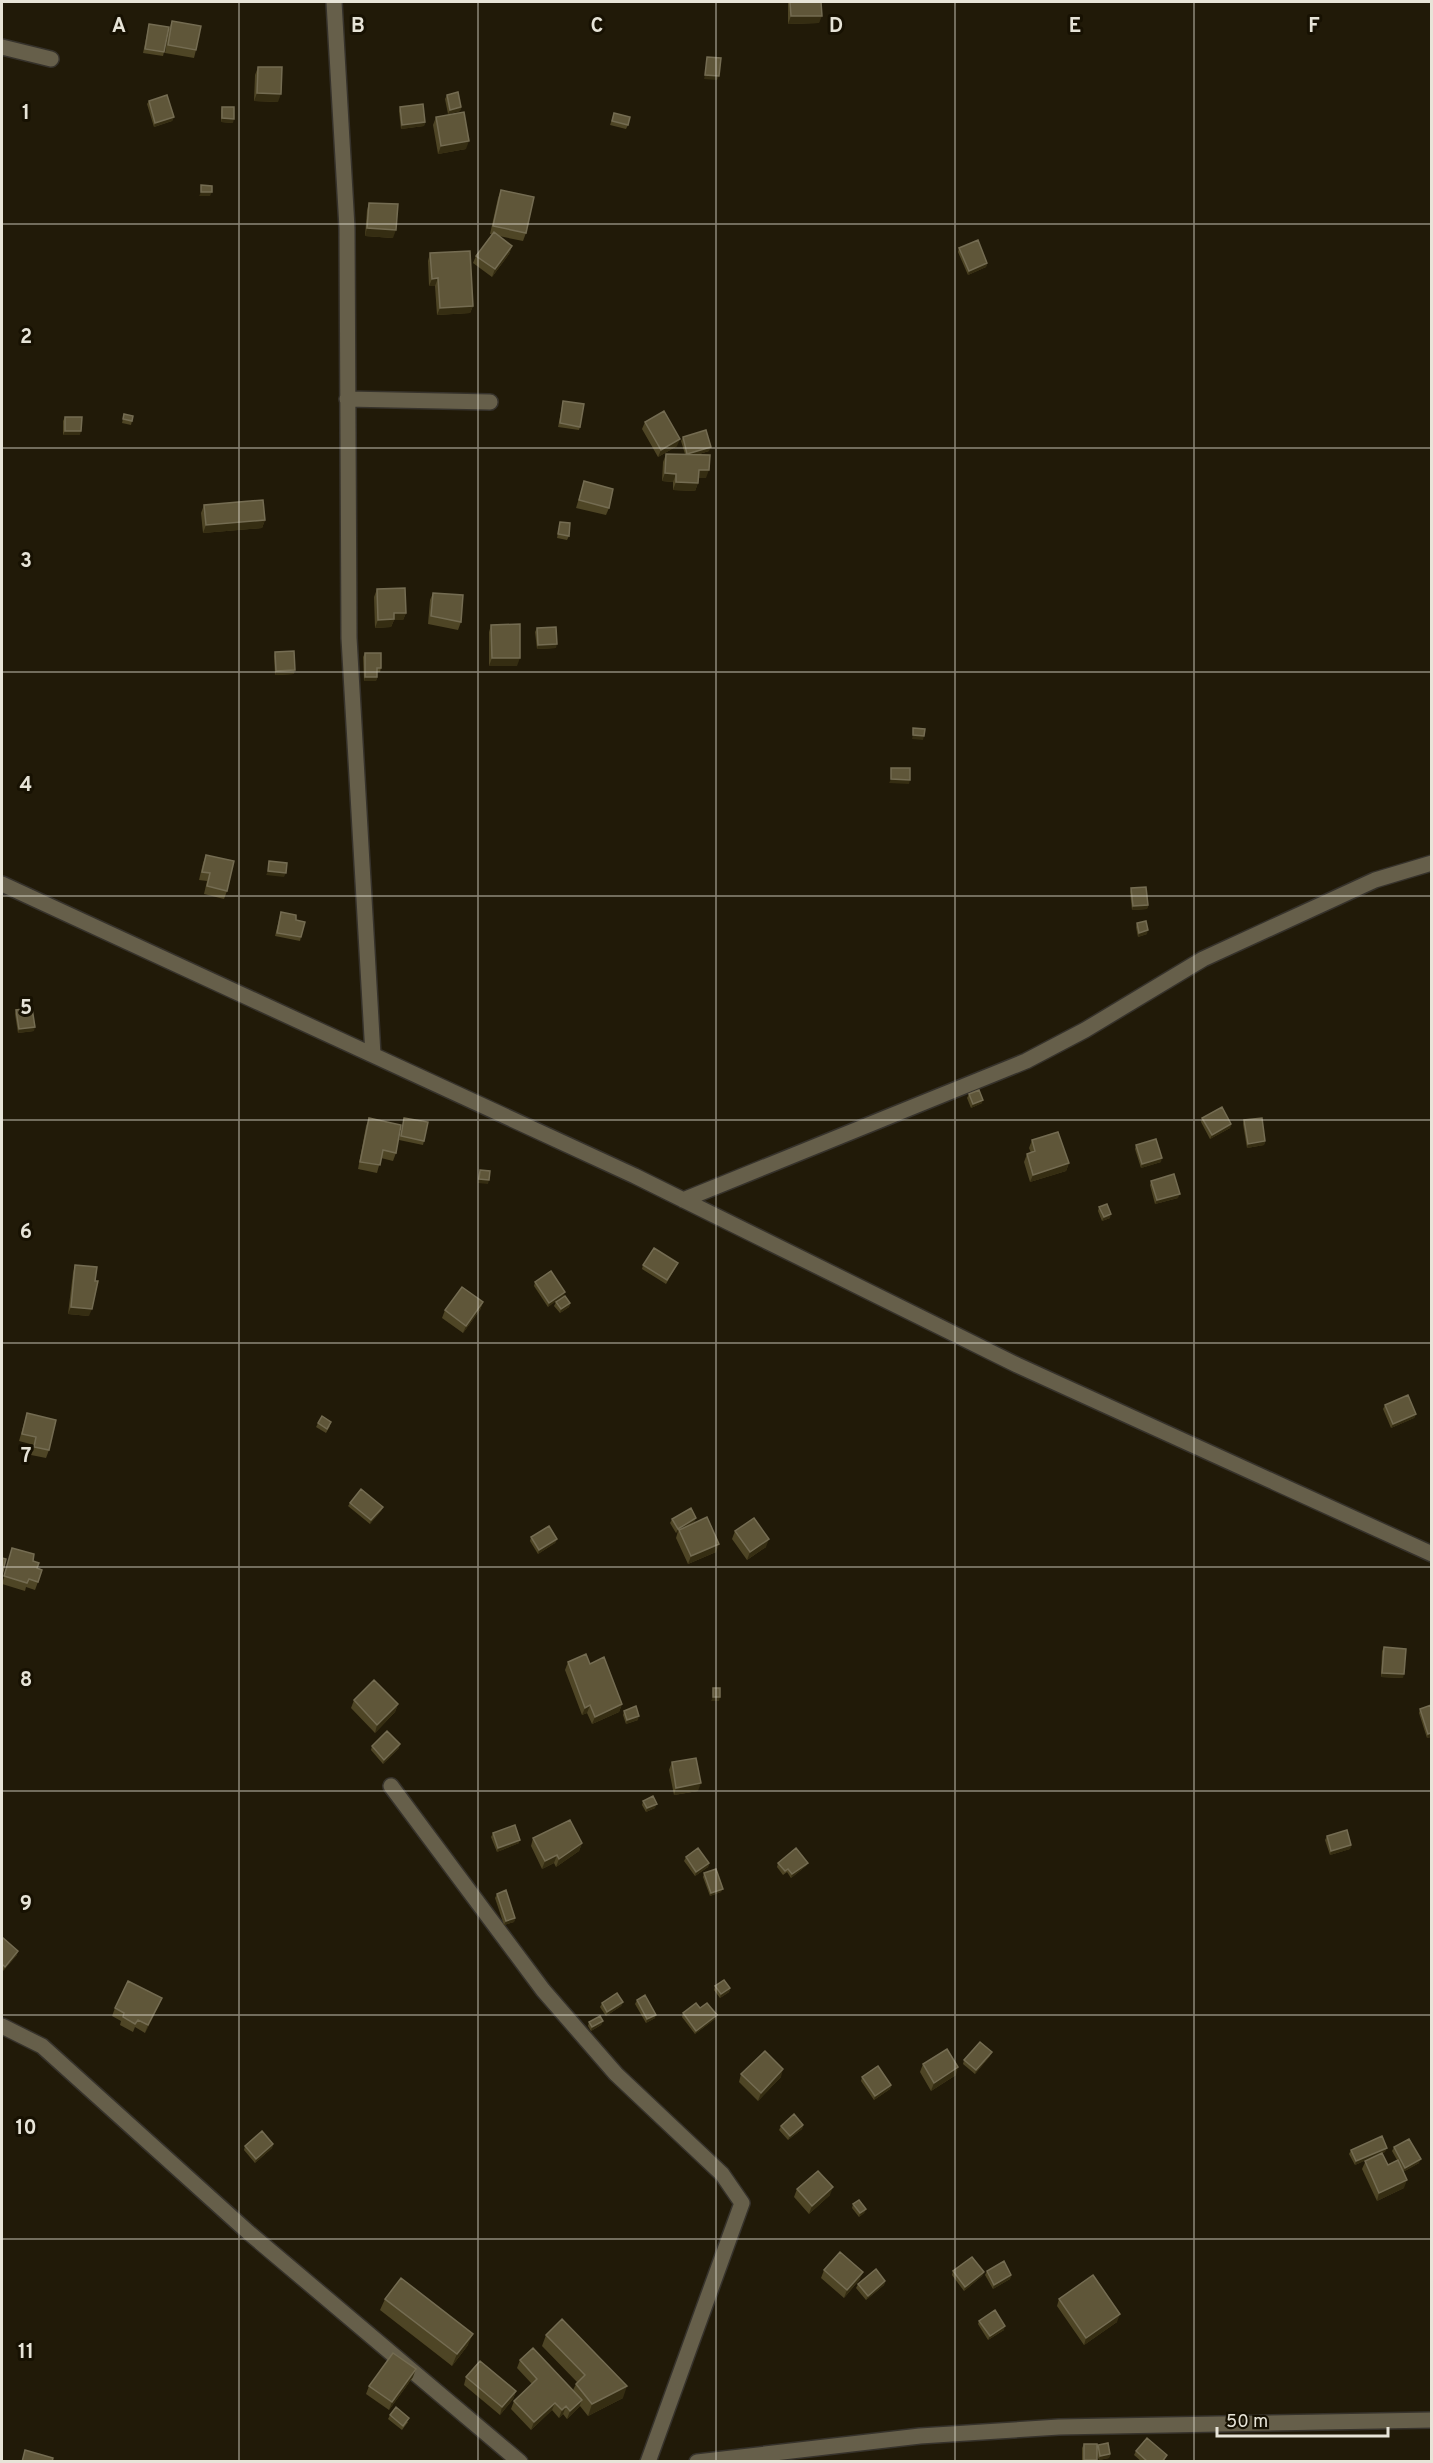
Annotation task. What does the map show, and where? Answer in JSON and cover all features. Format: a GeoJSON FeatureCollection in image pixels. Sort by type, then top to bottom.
{"type":"FeatureCollection","features":[{"type":"Feature","properties":{"kind":"street"},"geometry":{"type":"LineString","coordinates":[[334,2],[346,228],[349,638],[373,1055]]}},
{"type":"Feature","properties":{"kind":"street"},"geometry":{"type":"LineString","coordinates":[[2,47],[51,59]]}},
{"type":"Feature","properties":{"kind":"street"},"geometry":{"type":"LineString","coordinates":[[347,399],[490,402]]}},
{"type":"Feature","properties":{"kind":"street"},"geometry":{"type":"LineString","coordinates":[[683,1200],[1026,1061],[1085,1030],[1142,994],[1213,954],[1375,880],[1431,863]]}},
{"type":"Feature","properties":{"kind":"street"},"geometry":{"type":"LineString","coordinates":[[2,884],[683,1200],[1017,1365],[1431,1554]]}},
{"type":"Feature","properties":{"kind":"street"},"geometry":{"type":"LineString","coordinates":[[391,1786],[543,1990],[616,2074],[722,2174],[742,2204],[648,2462]]}},
{"type":"Feature","properties":{"kind":"street"},"geometry":{"type":"LineString","coordinates":[[2,2026],[42,2046],[248,2232],[520,2462]]}},
{"type":"Feature","properties":{"kind":"street"},"geometry":{"type":"LineString","coordinates":[[697,2462],[920,2436],[1059,2427],[1431,2420]]}},
{"type":"Feature","properties":{"kind":"building"},"geometry":{"type":"Polygon","coordinates":[[[790,2],[821,2],[822,16],[791,16],[790,2]]]}},
{"type":"Feature","properties":{"kind":"building"},"geometry":{"type":"Polygon","coordinates":[[[172,21],[201,26],[196,50],[168,45],[172,21]]]}},
{"type":"Feature","properties":{"kind":"building"},"geometry":{"type":"Polygon","coordinates":[[[149,24],[169,27],[164,52],[145,49],[149,24]]]}},
{"type":"Feature","properties":{"kind":"building"},"geometry":{"type":"Polygon","coordinates":[[[707,57],[721,58],[719,76],[705,75],[707,57]]]}},
{"type":"Feature","properties":{"kind":"building"},"geometry":{"type":"Polygon","coordinates":[[[258,67],[282,67],[281,94],[257,93],[258,67]]]}},
{"type":"Feature","properties":{"kind":"building"},"geometry":{"type":"Polygon","coordinates":[[[458,92],[461,107],[450,110],[447,95],[458,92]]]}},
{"type":"Feature","properties":{"kind":"building"},"geometry":{"type":"Polygon","coordinates":[[[167,95],[174,117],[155,123],[149,101],[167,95]]]}},
{"type":"Feature","properties":{"kind":"building"},"geometry":{"type":"Polygon","coordinates":[[[423,104],[425,122],[402,125],[400,107],[423,104]]]}},
{"type":"Feature","properties":{"kind":"building"},"geometry":{"type":"Polygon","coordinates":[[[222,107],[234,107],[234,119],[222,118],[222,107]]]}},
{"type":"Feature","properties":{"kind":"building"},"geometry":{"type":"Polygon","coordinates":[[[464,112],[469,141],[441,146],[436,117],[464,112]]]}},
{"type":"Feature","properties":{"kind":"building"},"geometry":{"type":"Polygon","coordinates":[[[614,113],[630,117],[628,125],[612,121],[614,113]]]}},
{"type":"Feature","properties":{"kind":"building"},"geometry":{"type":"Polygon","coordinates":[[[201,185],[212,186],[212,192],[201,192],[201,185]]]}},
{"type":"Feature","properties":{"kind":"building"},"geometry":{"type":"Polygon","coordinates":[[[501,190],[534,197],[526,233],[493,226],[501,190]]]}},
{"type":"Feature","properties":{"kind":"building"},"geometry":{"type":"Polygon","coordinates":[[[369,203],[398,204],[396,230],[367,228],[369,203]]]}},
{"type":"Feature","properties":{"kind":"building"},"geometry":{"type":"Polygon","coordinates":[[[494,232],[512,246],[495,269],[476,256],[494,232]]]}},
{"type":"Feature","properties":{"kind":"building"},"geometry":{"type":"Polygon","coordinates":[[[978,240],[987,263],[969,271],[959,248],[978,240]]]}},
{"type":"Feature","properties":{"kind":"building"},"geometry":{"type":"Polygon","coordinates":[[[470,251],[473,306],[440,308],[438,278],[432,279],[430,253],[470,251]]]}},
{"type":"Feature","properties":{"kind":"building"},"geometry":{"type":"Polygon","coordinates":[[[563,401],[584,404],[580,427],[560,423],[563,401]]]}},
{"type":"Feature","properties":{"kind":"building"},"geometry":{"type":"Polygon","coordinates":[[[664,411],[680,439],[661,450],[645,422],[664,411]]]}},
{"type":"Feature","properties":{"kind":"building"},"geometry":{"type":"Polygon","coordinates":[[[124,414],[133,416],[132,421],[123,419],[124,414]]]}},
{"type":"Feature","properties":{"kind":"building"},"geometry":{"type":"Polygon","coordinates":[[[65,417],[82,417],[81,431],[65,431],[65,417]]]}},
{"type":"Feature","properties":{"kind":"building"},"geometry":{"type":"Polygon","coordinates":[[[706,430],[711,447],[687,454],[683,437],[706,430]]]}},
{"type":"Feature","properties":{"kind":"building"},"geometry":{"type":"Polygon","coordinates":[[[666,454],[710,455],[709,470],[699,470],[698,483],[676,482],[676,474],[665,473],[666,454]]]}},
{"type":"Feature","properties":{"kind":"building"},"geometry":{"type":"Polygon","coordinates":[[[584,481],[613,489],[609,508],[579,500],[584,481]]]}},
{"type":"Feature","properties":{"kind":"building"},"geometry":{"type":"Polygon","coordinates":[[[263,500],[265,520],[206,525],[204,505],[263,500]]]}},
{"type":"Feature","properties":{"kind":"building"},"geometry":{"type":"Polygon","coordinates":[[[560,522],[570,523],[569,536],[558,534],[560,522]]]}},
{"type":"Feature","properties":{"kind":"building"},"geometry":{"type":"Polygon","coordinates":[[[405,588],[406,613],[394,613],[394,619],[378,620],[377,589],[405,588]]]}},
{"type":"Feature","properties":{"kind":"building"},"geometry":{"type":"Polygon","coordinates":[[[433,593],[463,595],[461,622],[431,616],[433,593]]]}},
{"type":"Feature","properties":{"kind":"building"},"geometry":{"type":"Polygon","coordinates":[[[520,624],[520,658],[492,658],[491,625],[520,624]]]}},
{"type":"Feature","properties":{"kind":"building"},"geometry":{"type":"Polygon","coordinates":[[[556,627],[557,644],[538,645],[537,628],[556,627]]]}},
{"type":"Feature","properties":{"kind":"building"},"geometry":{"type":"Polygon","coordinates":[[[294,651],[295,670],[276,671],[275,652],[294,651]]]}},
{"type":"Feature","properties":{"kind":"building"},"geometry":{"type":"Polygon","coordinates":[[[365,653],[381,653],[381,668],[377,668],[377,677],[365,677],[365,653]]]}},
{"type":"Feature","properties":{"kind":"building"},"geometry":{"type":"Polygon","coordinates":[[[913,728],[925,729],[924,736],[913,735],[913,728]]]}},
{"type":"Feature","properties":{"kind":"building"},"geometry":{"type":"Polygon","coordinates":[[[891,768],[910,768],[910,780],[891,779],[891,768]]]}},
{"type":"Feature","properties":{"kind":"building"},"geometry":{"type":"Polygon","coordinates":[[[206,855],[234,861],[227,891],[207,886],[210,873],[202,872],[206,855]]]}},
{"type":"Feature","properties":{"kind":"building"},"geometry":{"type":"Polygon","coordinates":[[[269,861],[287,863],[286,873],[268,871],[269,861]]]}},
{"type":"Feature","properties":{"kind":"building"},"geometry":{"type":"Polygon","coordinates":[[[1146,887],[1148,905],[1133,906],[1131,888],[1146,887]]]}},
{"type":"Feature","properties":{"kind":"building"},"geometry":{"type":"Polygon","coordinates":[[[281,912],[296,915],[296,920],[305,922],[301,937],[277,933],[281,912]]]}},
{"type":"Feature","properties":{"kind":"building"},"geometry":{"type":"Polygon","coordinates":[[[1146,921],[1148,930],[1139,933],[1137,923],[1146,921]]]}},
{"type":"Feature","properties":{"kind":"building"},"geometry":{"type":"Polygon","coordinates":[[[32,1008],[35,1027],[19,1029],[16,1010],[32,1008]]]}},
{"type":"Feature","properties":{"kind":"building"},"geometry":{"type":"Polygon","coordinates":[[[979,1090],[983,1100],[973,1104],[969,1094],[979,1090]]]}},
{"type":"Feature","properties":{"kind":"building"},"geometry":{"type":"Polygon","coordinates":[[[1222,1107],[1231,1124],[1212,1135],[1202,1118],[1222,1107]]]}},
{"type":"Feature","properties":{"kind":"building"},"geometry":{"type":"Polygon","coordinates":[[[369,1118],[401,1125],[396,1153],[383,1150],[380,1165],[360,1162],[369,1118]]]}},
{"type":"Feature","properties":{"kind":"building"},"geometry":{"type":"Polygon","coordinates":[[[404,1118],[428,1122],[424,1141],[401,1136],[404,1118]]]}},
{"type":"Feature","properties":{"kind":"building"},"geometry":{"type":"Polygon","coordinates":[[[1262,1118],[1265,1141],[1248,1144],[1244,1120],[1262,1118]]]}},
{"type":"Feature","properties":{"kind":"building"},"geometry":{"type":"Polygon","coordinates":[[[1058,1132],[1069,1163],[1033,1175],[1027,1154],[1035,1151],[1032,1140],[1058,1132]]]}},
{"type":"Feature","properties":{"kind":"building"},"geometry":{"type":"Polygon","coordinates":[[[1156,1139],[1162,1158],[1142,1164],[1136,1145],[1156,1139]]]}},
{"type":"Feature","properties":{"kind":"building"},"geometry":{"type":"Polygon","coordinates":[[[480,1170],[490,1171],[489,1180],[479,1179],[480,1170]]]}},
{"type":"Feature","properties":{"kind":"building"},"geometry":{"type":"Polygon","coordinates":[[[1174,1174],[1180,1194],[1157,1200],[1151,1181],[1174,1174]]]}},
{"type":"Feature","properties":{"kind":"building"},"geometry":{"type":"Polygon","coordinates":[[[1107,1204],[1111,1214],[1104,1217],[1099,1207],[1107,1204]]]}},
{"type":"Feature","properties":{"kind":"building"},"geometry":{"type":"Polygon","coordinates":[[[654,1248],[678,1263],[667,1280],[643,1265],[654,1248]]]}},
{"type":"Feature","properties":{"kind":"building"},"geometry":{"type":"Polygon","coordinates":[[[75,1265],[97,1267],[95,1281],[98,1281],[92,1309],[71,1307],[75,1265]]]}},
{"type":"Feature","properties":{"kind":"building"},"geometry":{"type":"Polygon","coordinates":[[[551,1271],[565,1292],[549,1303],[535,1282],[551,1271]]]}},
{"type":"Feature","properties":{"kind":"building"},"geometry":{"type":"Polygon","coordinates":[[[462,1287],[483,1302],[466,1326],[445,1310],[462,1287]]]}},
{"type":"Feature","properties":{"kind":"building"},"geometry":{"type":"Polygon","coordinates":[[[565,1296],[570,1303],[561,1309],[556,1302],[565,1296]]]}},
{"type":"Feature","properties":{"kind":"building"},"geometry":{"type":"Polygon","coordinates":[[[1408,1395],[1416,1414],[1393,1424],[1385,1405],[1408,1395]]]}},
{"type":"Feature","properties":{"kind":"building"},"geometry":{"type":"Polygon","coordinates":[[[27,1413],[56,1420],[49,1450],[34,1447],[36,1437],[22,1434],[27,1413]]]}},
{"type":"Feature","properties":{"kind":"building"},"geometry":{"type":"Polygon","coordinates":[[[322,1416],[331,1422],[327,1429],[318,1423],[322,1416]]]}},
{"type":"Feature","properties":{"kind":"building"},"geometry":{"type":"Polygon","coordinates":[[[361,1489],[383,1507],[371,1520],[350,1503],[361,1489]]]}},
{"type":"Feature","properties":{"kind":"building"},"geometry":{"type":"Polygon","coordinates":[[[691,1508],[696,1518],[678,1529],[672,1519],[691,1508]]]}},
{"type":"Feature","properties":{"kind":"building"},"geometry":{"type":"Polygon","coordinates":[[[707,1517],[719,1544],[691,1556],[679,1530],[707,1517]]]}},
{"type":"Feature","properties":{"kind":"building"},"geometry":{"type":"Polygon","coordinates":[[[754,1518],[769,1539],[750,1552],[735,1531],[754,1518]]]}},
{"type":"Feature","properties":{"kind":"building"},"geometry":{"type":"Polygon","coordinates":[[[549,1526],[557,1539],[539,1550],[531,1537],[549,1526]]]}},
{"type":"Feature","properties":{"kind":"building"},"geometry":{"type":"Polygon","coordinates":[[[12,1548],[34,1554],[33,1561],[39,1563],[37,1568],[42,1570],[38,1582],[29,1579],[27,1583],[4,1576],[12,1548]]]}},
{"type":"Feature","properties":{"kind":"building"},"geometry":{"type":"Polygon","coordinates":[[[2,1558],[6,1559],[2,1575],[2,1558]]]}},
{"type":"Feature","properties":{"kind":"building"},"geometry":{"type":"Polygon","coordinates":[[[1384,1647],[1406,1649],[1404,1674],[1382,1673],[1384,1647]]]}},
{"type":"Feature","properties":{"kind":"building"},"geometry":{"type":"Polygon","coordinates":[[[586,1654],[590,1664],[604,1657],[622,1704],[595,1717],[590,1705],[585,1708],[568,1662],[586,1654]]]}},
{"type":"Feature","properties":{"kind":"building"},"geometry":{"type":"Polygon","coordinates":[[[374,1680],[398,1704],[377,1725],[354,1700],[374,1680]]]}},
{"type":"Feature","properties":{"kind":"building"},"geometry":{"type":"Polygon","coordinates":[[[713,1688],[720,1688],[720,1697],[713,1697],[713,1688]]]}},
{"type":"Feature","properties":{"kind":"building"},"geometry":{"type":"Polygon","coordinates":[[[1431,1705],[1431,1733],[1428,1734],[1420,1709],[1431,1705]]]}},
{"type":"Feature","properties":{"kind":"building"},"geometry":{"type":"Polygon","coordinates":[[[636,1706],[639,1716],[627,1720],[624,1711],[636,1706]]]}},
{"type":"Feature","properties":{"kind":"building"},"geometry":{"type":"Polygon","coordinates":[[[387,1731],[400,1744],[384,1760],[372,1746],[387,1731]]]}},
{"type":"Feature","properties":{"kind":"building"},"geometry":{"type":"Polygon","coordinates":[[[696,1758],[701,1783],[676,1788],[672,1762],[696,1758]]]}},
{"type":"Feature","properties":{"kind":"building"},"geometry":{"type":"Polygon","coordinates":[[[653,1796],[657,1804],[647,1808],[643,1801],[653,1796]]]}},
{"type":"Feature","properties":{"kind":"building"},"geometry":{"type":"Polygon","coordinates":[[[570,1820],[582,1843],[559,1859],[557,1855],[545,1861],[533,1838],[570,1820]]]}},
{"type":"Feature","properties":{"kind":"building"},"geometry":{"type":"Polygon","coordinates":[[[515,1825],[520,1840],[498,1848],[493,1833],[515,1825]]]}},
{"type":"Feature","properties":{"kind":"building"},"geometry":{"type":"Polygon","coordinates":[[[1347,1830],[1351,1845],[1331,1851],[1327,1836],[1347,1830]]]}},
{"type":"Feature","properties":{"kind":"building"},"geometry":{"type":"Polygon","coordinates":[[[698,1848],[709,1863],[696,1872],[686,1857],[698,1848]]]}},
{"type":"Feature","properties":{"kind":"building"},"geometry":{"type":"Polygon","coordinates":[[[796,1848],[808,1863],[792,1874],[788,1869],[785,1871],[778,1863],[796,1848]]]}},
{"type":"Feature","properties":{"kind":"building"},"geometry":{"type":"Polygon","coordinates":[[[716,1869],[723,1889],[711,1893],[704,1873],[716,1869]]]}},
{"type":"Feature","properties":{"kind":"building"},"geometry":{"type":"Polygon","coordinates":[[[506,1890],[515,1918],[506,1921],[497,1894],[506,1890]]]}},
{"type":"Feature","properties":{"kind":"building"},"geometry":{"type":"Polygon","coordinates":[[[2,1937],[18,1951],[5,1967],[2,1964],[2,1937]]]}},
{"type":"Feature","properties":{"kind":"building"},"geometry":{"type":"Polygon","coordinates":[[[724,1980],[730,1988],[721,1994],[715,1986],[724,1980]]]}},
{"type":"Feature","properties":{"kind":"building"},"geometry":{"type":"Polygon","coordinates":[[[128,1981],[162,1998],[148,2025],[138,2020],[135,2024],[123,2017],[124,2013],[115,2008],[128,1981]]]}},
{"type":"Feature","properties":{"kind":"building"},"geometry":{"type":"Polygon","coordinates":[[[617,1993],[623,2002],[607,2012],[602,2003],[617,1993]]]}},
{"type":"Feature","properties":{"kind":"building"},"geometry":{"type":"Polygon","coordinates":[[[645,1995],[656,2015],[647,2019],[637,2000],[645,1995]]]}},
{"type":"Feature","properties":{"kind":"building"},"geometry":{"type":"Polygon","coordinates":[[[696,2003],[700,2008],[707,2003],[717,2015],[696,2031],[683,2013],[696,2003]]]}},
{"type":"Feature","properties":{"kind":"building"},"geometry":{"type":"Polygon","coordinates":[[[600,2016],[603,2021],[592,2027],[589,2022],[600,2016]]]}},
{"type":"Feature","properties":{"kind":"building"},"geometry":{"type":"Polygon","coordinates":[[[980,2042],[992,2052],[976,2070],[964,2060],[980,2042]]]}},
{"type":"Feature","properties":{"kind":"building"},"geometry":{"type":"Polygon","coordinates":[[[947,2049],[958,2067],[934,2083],[923,2064],[947,2049]]]}},
{"type":"Feature","properties":{"kind":"building"},"geometry":{"type":"Polygon","coordinates":[[[765,2051],[783,2069],[761,2093],[741,2074],[765,2051]]]}},
{"type":"Feature","properties":{"kind":"building"},"geometry":{"type":"Polygon","coordinates":[[[878,2066],[891,2085],[875,2096],[862,2077],[878,2066]]]}},
{"type":"Feature","properties":{"kind":"building"},"geometry":{"type":"Polygon","coordinates":[[[794,2114],[803,2125],[790,2136],[781,2126],[794,2114]]]}},
{"type":"Feature","properties":{"kind":"building"},"geometry":{"type":"Polygon","coordinates":[[[262,2131],[273,2144],[256,2159],[245,2146],[262,2131]]]}},
{"type":"Feature","properties":{"kind":"building"},"geometry":{"type":"Polygon","coordinates":[[[1382,2136],[1387,2148],[1356,2161],[1351,2150],[1382,2136]]]}},
{"type":"Feature","properties":{"kind":"building"},"geometry":{"type":"Polygon","coordinates":[[[1409,2139],[1421,2159],[1405,2168],[1394,2147],[1409,2139]]]}},
{"type":"Feature","properties":{"kind":"building"},"geometry":{"type":"Polygon","coordinates":[[[1382,2153],[1388,2165],[1398,2160],[1407,2180],[1379,2193],[1365,2161],[1382,2153]]]}},
{"type":"Feature","properties":{"kind":"building"},"geometry":{"type":"Polygon","coordinates":[[[818,2171],[833,2187],[812,2206],[797,2189],[818,2171]]]}},
{"type":"Feature","properties":{"kind":"building"},"geometry":{"type":"Polygon","coordinates":[[[859,2200],[866,2209],[860,2213],[853,2204],[859,2200]]]}},
{"type":"Feature","properties":{"kind":"building"},"geometry":{"type":"Polygon","coordinates":[[[840,2252],[863,2272],[847,2290],[824,2270],[840,2252]]]}},
{"type":"Feature","properties":{"kind":"building"},"geometry":{"type":"Polygon","coordinates":[[[972,2257],[984,2272],[965,2287],[953,2271],[972,2257]]]}},
{"type":"Feature","properties":{"kind":"building"},"geometry":{"type":"Polygon","coordinates":[[[1004,2261],[1011,2275],[994,2285],[987,2271],[1004,2261]]]}},
{"type":"Feature","properties":{"kind":"building"},"geometry":{"type":"Polygon","coordinates":[[[876,2269],[885,2281],[868,2296],[858,2284],[876,2269]]]}},
{"type":"Feature","properties":{"kind":"building"},"geometry":{"type":"Polygon","coordinates":[[[1093,2275],[1120,2314],[1086,2338],[1059,2299],[1093,2275]]]}},
{"type":"Feature","properties":{"kind":"building"},"geometry":{"type":"Polygon","coordinates":[[[401,2278],[473,2334],[457,2354],[385,2299],[401,2278]]]}},
{"type":"Feature","properties":{"kind":"building"},"geometry":{"type":"Polygon","coordinates":[[[995,2310],[1005,2326],[990,2336],[979,2321],[995,2310]]]}},
{"type":"Feature","properties":{"kind":"building"},"geometry":{"type":"Polygon","coordinates":[[[562,2319],[627,2386],[592,2404],[576,2384],[585,2375],[546,2335],[562,2319]]]}},
{"type":"Feature","properties":{"kind":"building"},"geometry":{"type":"Polygon","coordinates":[[[533,2348],[582,2400],[570,2411],[566,2406],[562,2410],[555,2403],[534,2422],[514,2401],[537,2379],[520,2360],[533,2348]]]}},
{"type":"Feature","properties":{"kind":"building"},"geometry":{"type":"Polygon","coordinates":[[[393,2353],[416,2369],[392,2402],[369,2386],[393,2353]]]}},
{"type":"Feature","properties":{"kind":"building"},"geometry":{"type":"Polygon","coordinates":[[[480,2361],[516,2391],[502,2407],[466,2377],[480,2361]]]}},
{"type":"Feature","properties":{"kind":"building"},"geometry":{"type":"Polygon","coordinates":[[[396,2407],[409,2418],[403,2426],[390,2415],[396,2407]]]}},
{"type":"Feature","properties":{"kind":"building"},"geometry":{"type":"Polygon","coordinates":[[[1147,2438],[1167,2455],[1162,2462],[1148,2462],[1136,2451],[1147,2438]]]}},
{"type":"Feature","properties":{"kind":"building"},"geometry":{"type":"Polygon","coordinates":[[[1108,2443],[1110,2454],[1100,2456],[1098,2445],[1108,2443]]]}},
{"type":"Feature","properties":{"kind":"building"},"geometry":{"type":"Polygon","coordinates":[[[1084,2444],[1097,2444],[1097,2460],[1084,2460],[1084,2444]]]}},
{"type":"Feature","properties":{"kind":"building"},"geometry":{"type":"Polygon","coordinates":[[[25,2450],[53,2458],[52,2462],[22,2462],[25,2450]]]}}]}
